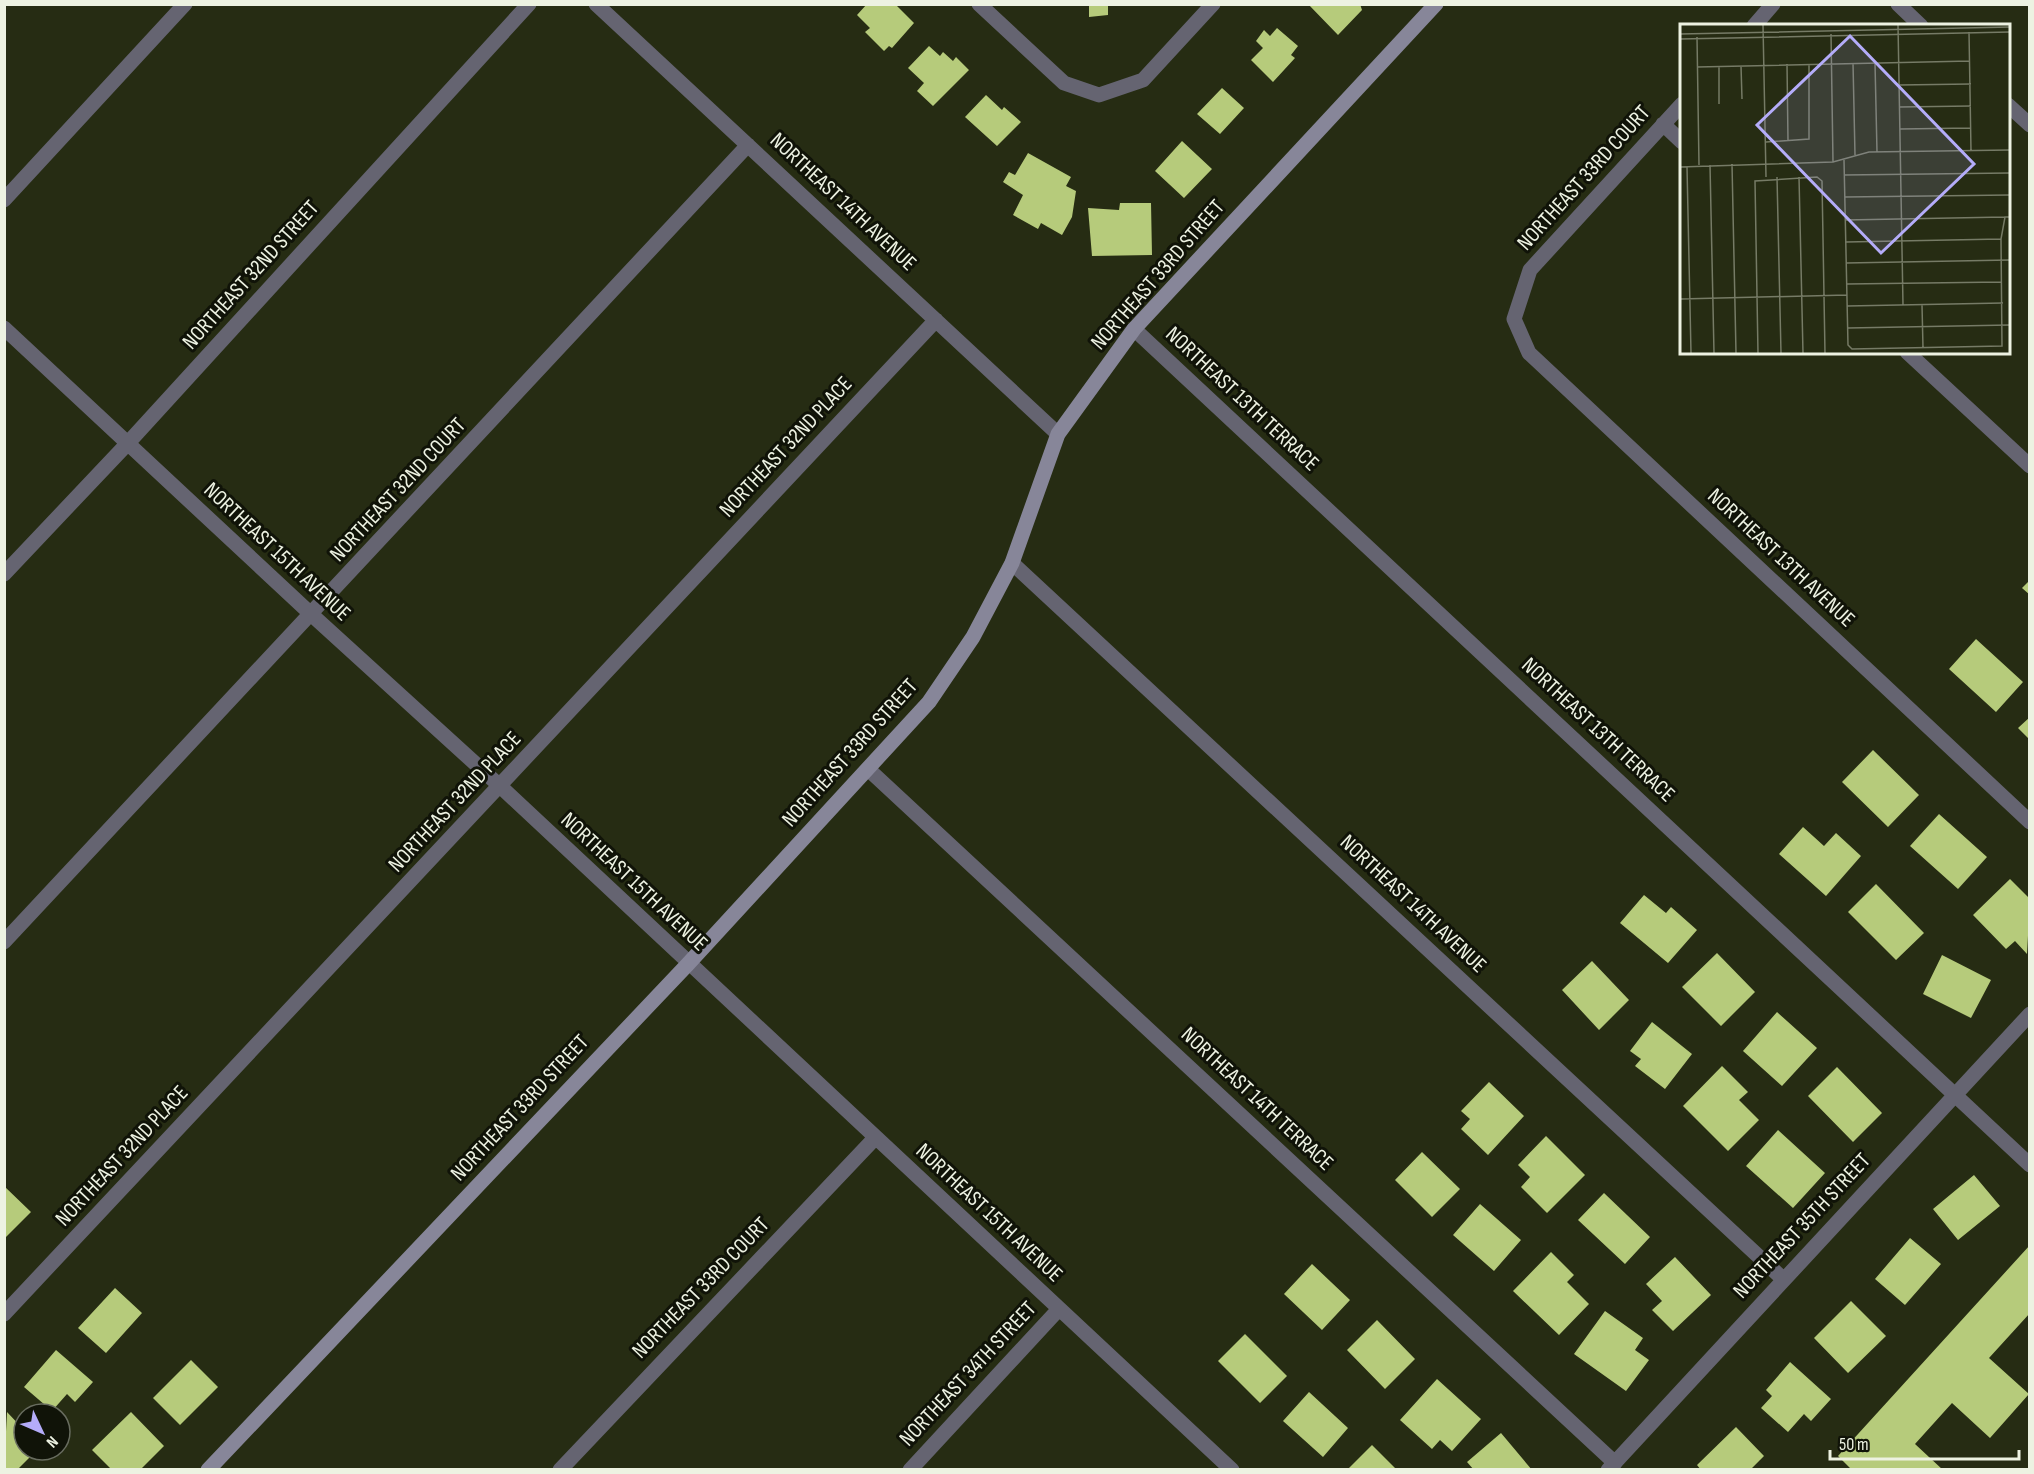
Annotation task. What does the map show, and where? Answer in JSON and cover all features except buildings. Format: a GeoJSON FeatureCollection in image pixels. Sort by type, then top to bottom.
{"type":"FeatureCollection","features":[{"type":"Feature","properties":{"kind":"street"},"geometry":{"type":"LineString","coordinates":[[4,200],[185,4]]}},
{"type":"Feature","properties":{"kind":"street","name":"NORTHEAST 32ND STREET"},"geometry":{"type":"LineString","coordinates":[[4,574],[128,444],[529,4]]}},
{"type":"Feature","properties":{"kind":"street","name":"NORTHEAST 14TH AVENUE"},"geometry":{"type":"LineString","coordinates":[[596,4],[1058,434]]}},
{"type":"Feature","properties":{"kind":"street"},"geometry":{"type":"LineString","coordinates":[[979,4],[1064,83],[1099,95],[1143,80],[1213,4]]}},
{"type":"Feature","properties":{"kind":"street","name":"NORTHEAST 33RD STREET"},"geometry":{"type":"LineString","coordinates":[[208,1470],[688,964],[929,702],[973,638],[1012,563],[1058,434],[1134,329],[1436,4]]}},
{"type":"Feature","properties":{"kind":"street"},"geometry":{"type":"LineString","coordinates":[[1756,24],[1773,4]]}},
{"type":"Feature","properties":{"kind":"street"},"geometry":{"type":"LineString","coordinates":[[1898,4],[1919,24]]}},
{"type":"Feature","properties":{"kind":"street","name":"NORTHEAST 33RD COURT"},"geometry":{"type":"LineString","coordinates":[[1514,319],[1530,270],[1680,106]]}},
{"type":"Feature","properties":{"kind":"street"},"geometry":{"type":"LineString","coordinates":[[2010,107],[2030,125]]}},
{"type":"Feature","properties":{"kind":"street"},"geometry":{"type":"LineString","coordinates":[[1663,124],[1680,140]]}},
{"type":"Feature","properties":{"kind":"street","name":"NORTHEAST 32ND COURT"},"geometry":{"type":"LineString","coordinates":[[4,942],[312,615],[748,145]]}},
{"type":"Feature","properties":{"kind":"street","name":"NORTHEAST 13TH AVENUE"},"geometry":{"type":"LineString","coordinates":[[1514,319],[1529,353],[2030,822]]}},
{"type":"Feature","properties":{"kind":"street","name":"NORTHEAST 32ND PLACE"},"geometry":{"type":"LineString","coordinates":[[4,1314],[501,787],[936,320]]}},
{"type":"Feature","properties":{"kind":"street","name":"NORTHEAST 15TH AVENUE"},"geometry":{"type":"LineString","coordinates":[[4,328],[312,615],[501,787],[1232,1470]]}},
{"type":"Feature","properties":{"kind":"street","name":"NORTHEAST 13TH TERRACE"},"geometry":{"type":"LineString","coordinates":[[1134,329],[1957,1094],[2030,1165]]}},
{"type":"Feature","properties":{"kind":"street"},"geometry":{"type":"LineString","coordinates":[[1909,354],[2030,466]]}},
{"type":"Feature","properties":{"kind":"street","name":"NORTHEAST 14TH AVENUE"},"geometry":{"type":"LineString","coordinates":[[1012,563],[1783,1279]]}},
{"type":"Feature","properties":{"kind":"street","name":"NORTHEAST 14TH TERRACE"},"geometry":{"type":"LineString","coordinates":[[868,769],[1612,1466]]}},
{"type":"Feature","properties":{"kind":"street","name":"NORTHEAST 35TH STREET"},"geometry":{"type":"LineString","coordinates":[[1612,1466],[2030,1014]]}},
{"type":"Feature","properties":{"kind":"street","name":"NORTHEAST 33RD COURT"},"geometry":{"type":"LineString","coordinates":[[560,1470],[875,1137]]}},
{"type":"Feature","properties":{"kind":"street","name":"NORTHEAST 34TH STREET"},"geometry":{"type":"LineString","coordinates":[[910,1470],[1059,1309]]}}]}
